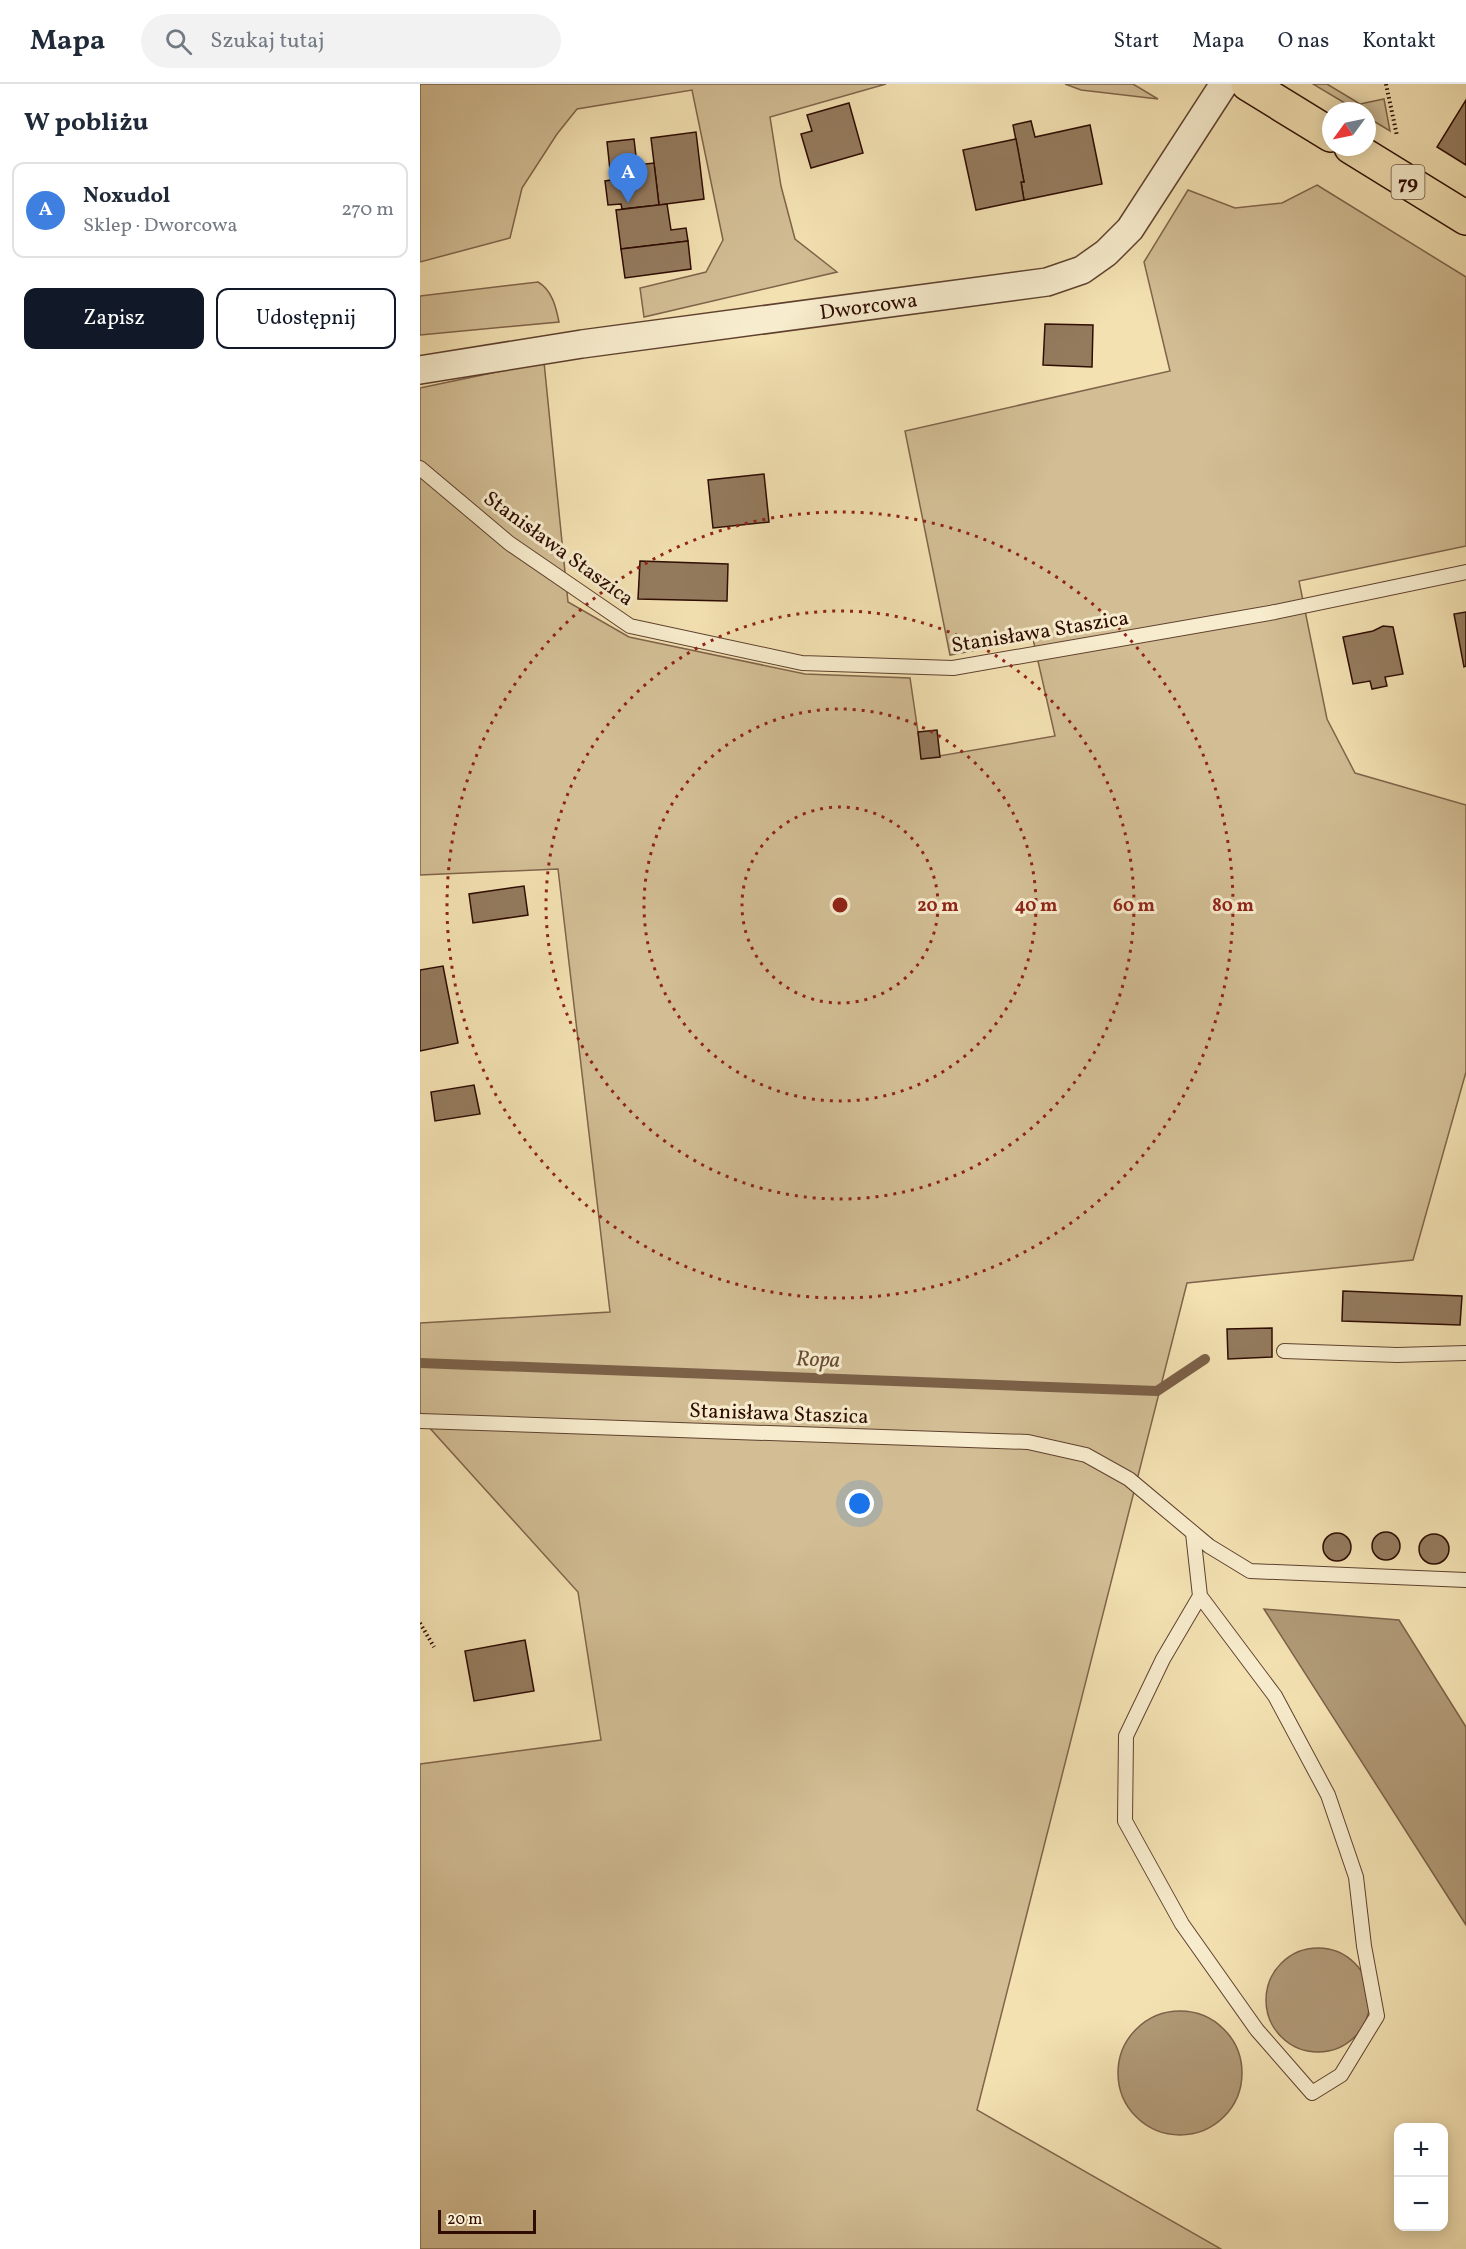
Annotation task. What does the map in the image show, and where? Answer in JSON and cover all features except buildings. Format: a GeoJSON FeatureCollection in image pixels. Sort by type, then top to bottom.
{"type":"FeatureCollection","features":[{"type":"Feature","properties":{"kind":"main road"},"geometry":{"type":"LineString","coordinates":[[1248,84],[1322,129]]}},
{"type":"Feature","properties":{"kind":"main road","name":"79"},"geometry":{"type":"LineString","coordinates":[[1366,156],[1466,218]]}},
{"type":"Feature","properties":{"kind":"street","name":"Dworcowa"},"geometry":{"type":"LineString","coordinates":[[420,370],[593,342],[1047,282],[1082,270],[1106,252],[1130,229],[1224,84]]}},
{"type":"Feature","properties":{"kind":"lane","name":"Stanisława Staszica"},"geometry":{"type":"LineString","coordinates":[[420,468],[509,543],[630,626],[802,663],[953,668],[1275,612],[1466,572]]}},
{"type":"Feature","properties":{"kind":"lane"},"geometry":{"type":"LineString","coordinates":[[1284,1351],[1397,1355],[1466,1353]]}},
{"type":"Feature","properties":{"kind":"lane","name":"Stanisława Staszica"},"geometry":{"type":"LineString","coordinates":[[420,1421],[1028,1443],[1086,1455],[1129,1479],[1193,1533],[1250,1571],[1466,1580]]}},
{"type":"Feature","properties":{"kind":"lane"},"geometry":{"type":"LineString","coordinates":[[1193,1533],[1200,1596],[1275,1696],[1328,1795],[1356,1877],[1364,1946],[1377,2016],[1341,2075],[1312,2093],[1257,2030],[1182,1924],[1125,1821],[1126,1736],[1164,1659],[1200,1596]]}},
{"type":"Feature","properties":{"kind":"path"},"geometry":{"type":"LineString","coordinates":[[1386,84],[1398,139]]}},
{"type":"Feature","properties":{"kind":"path"},"geometry":{"type":"LineString","coordinates":[[420,1623],[434,1647]]}},
{"type":"Feature","properties":{"kind":"shaded area"},"geometry":{"type":"Polygon","coordinates":[[[420,84],[886,84],[770,117],[781,186],[795,239],[837,272],[644,317],[640,288],[706,272],[723,240],[692,90],[577,109],[557,134],[522,188],[510,238],[420,262],[420,84]]]}},
{"type":"Feature","properties":{"kind":"shaded area"},"geometry":{"type":"Polygon","coordinates":[[[1065,84],[1133,84],[1158,99],[1081,90],[1065,84]]]}},
{"type":"Feature","properties":{"kind":"shaded area"},"geometry":{"type":"Polygon","coordinates":[[[1313,84],[1327,84],[1357,102],[1343,102],[1313,84]]]}},
{"type":"Feature","properties":{"kind":"shaded area"},"geometry":{"type":"Polygon","coordinates":[[[1384,99],[1390,131],[1376,122],[1376,102],[1370,102],[1384,99]]]}},
{"type":"Feature","properties":{"kind":"shaded area"},"geometry":{"type":"Polygon","coordinates":[[[1317,185],[1466,277],[1466,546],[1299,581],[1327,719],[1355,773],[1466,805],[1466,1072],[1413,1260],[1187,1283],[977,2110],[1221,2249],[420,2249],[420,1764],[601,1740],[578,1592],[427,1425],[420,1412],[420,1323],[610,1312],[558,869],[420,875],[420,388],[544,362],[568,602],[629,637],[805,674],[910,678],[922,759],[1055,736],[1033,639],[950,655],[905,431],[1170,371],[1144,262],[1188,190],[1235,208],[1282,203],[1317,185]]]}},
{"type":"Feature","properties":{"kind":"shaded area"},"geometry":{"type":"Polygon","coordinates":[[[538,282],[550,294],[559,322],[420,335],[420,296],[538,282]]]}},
{"type":"Feature","properties":{"kind":"shaded area"},"geometry":{"type":"Polygon","coordinates":[[[1264,1609],[1399,1620],[1466,1727],[1466,1925],[1264,1609]]]}},
{"type":"Feature","properties":{"kind":"shaded area"},"geometry":{"type":"Polygon","coordinates":[[[1318,1948],[1338,1952],[1355,1963],[1366,1980],[1370,2000],[1366,2020],[1355,2037],[1338,2048],[1318,2052],[1298,2048],[1281,2037],[1270,2020],[1266,2000],[1270,1980],[1281,1963],[1298,1952],[1318,1948]]]}},
{"type":"Feature","properties":{"kind":"shaded area"},"geometry":{"type":"Polygon","coordinates":[[[1180,2011],[1204,2016],[1224,2029],[1237,2049],[1242,2073],[1237,2097],[1224,2117],[1204,2130],[1180,2135],[1156,2130],[1136,2117],[1123,2097],[1118,2073],[1123,2049],[1136,2029],[1156,2016],[1180,2011]]]}},
{"type":"Feature","properties":{"kind":"waterway","name":"Ropa"},"geometry":{"type":"LineString","coordinates":[[420,1363],[1157,1391],[1205,1359]]}},
{"type":"Feature","properties":{"kind":"place","name":"Noxudol"},"geometry":{"type":"Point","coordinates":[628,203]}}]}
